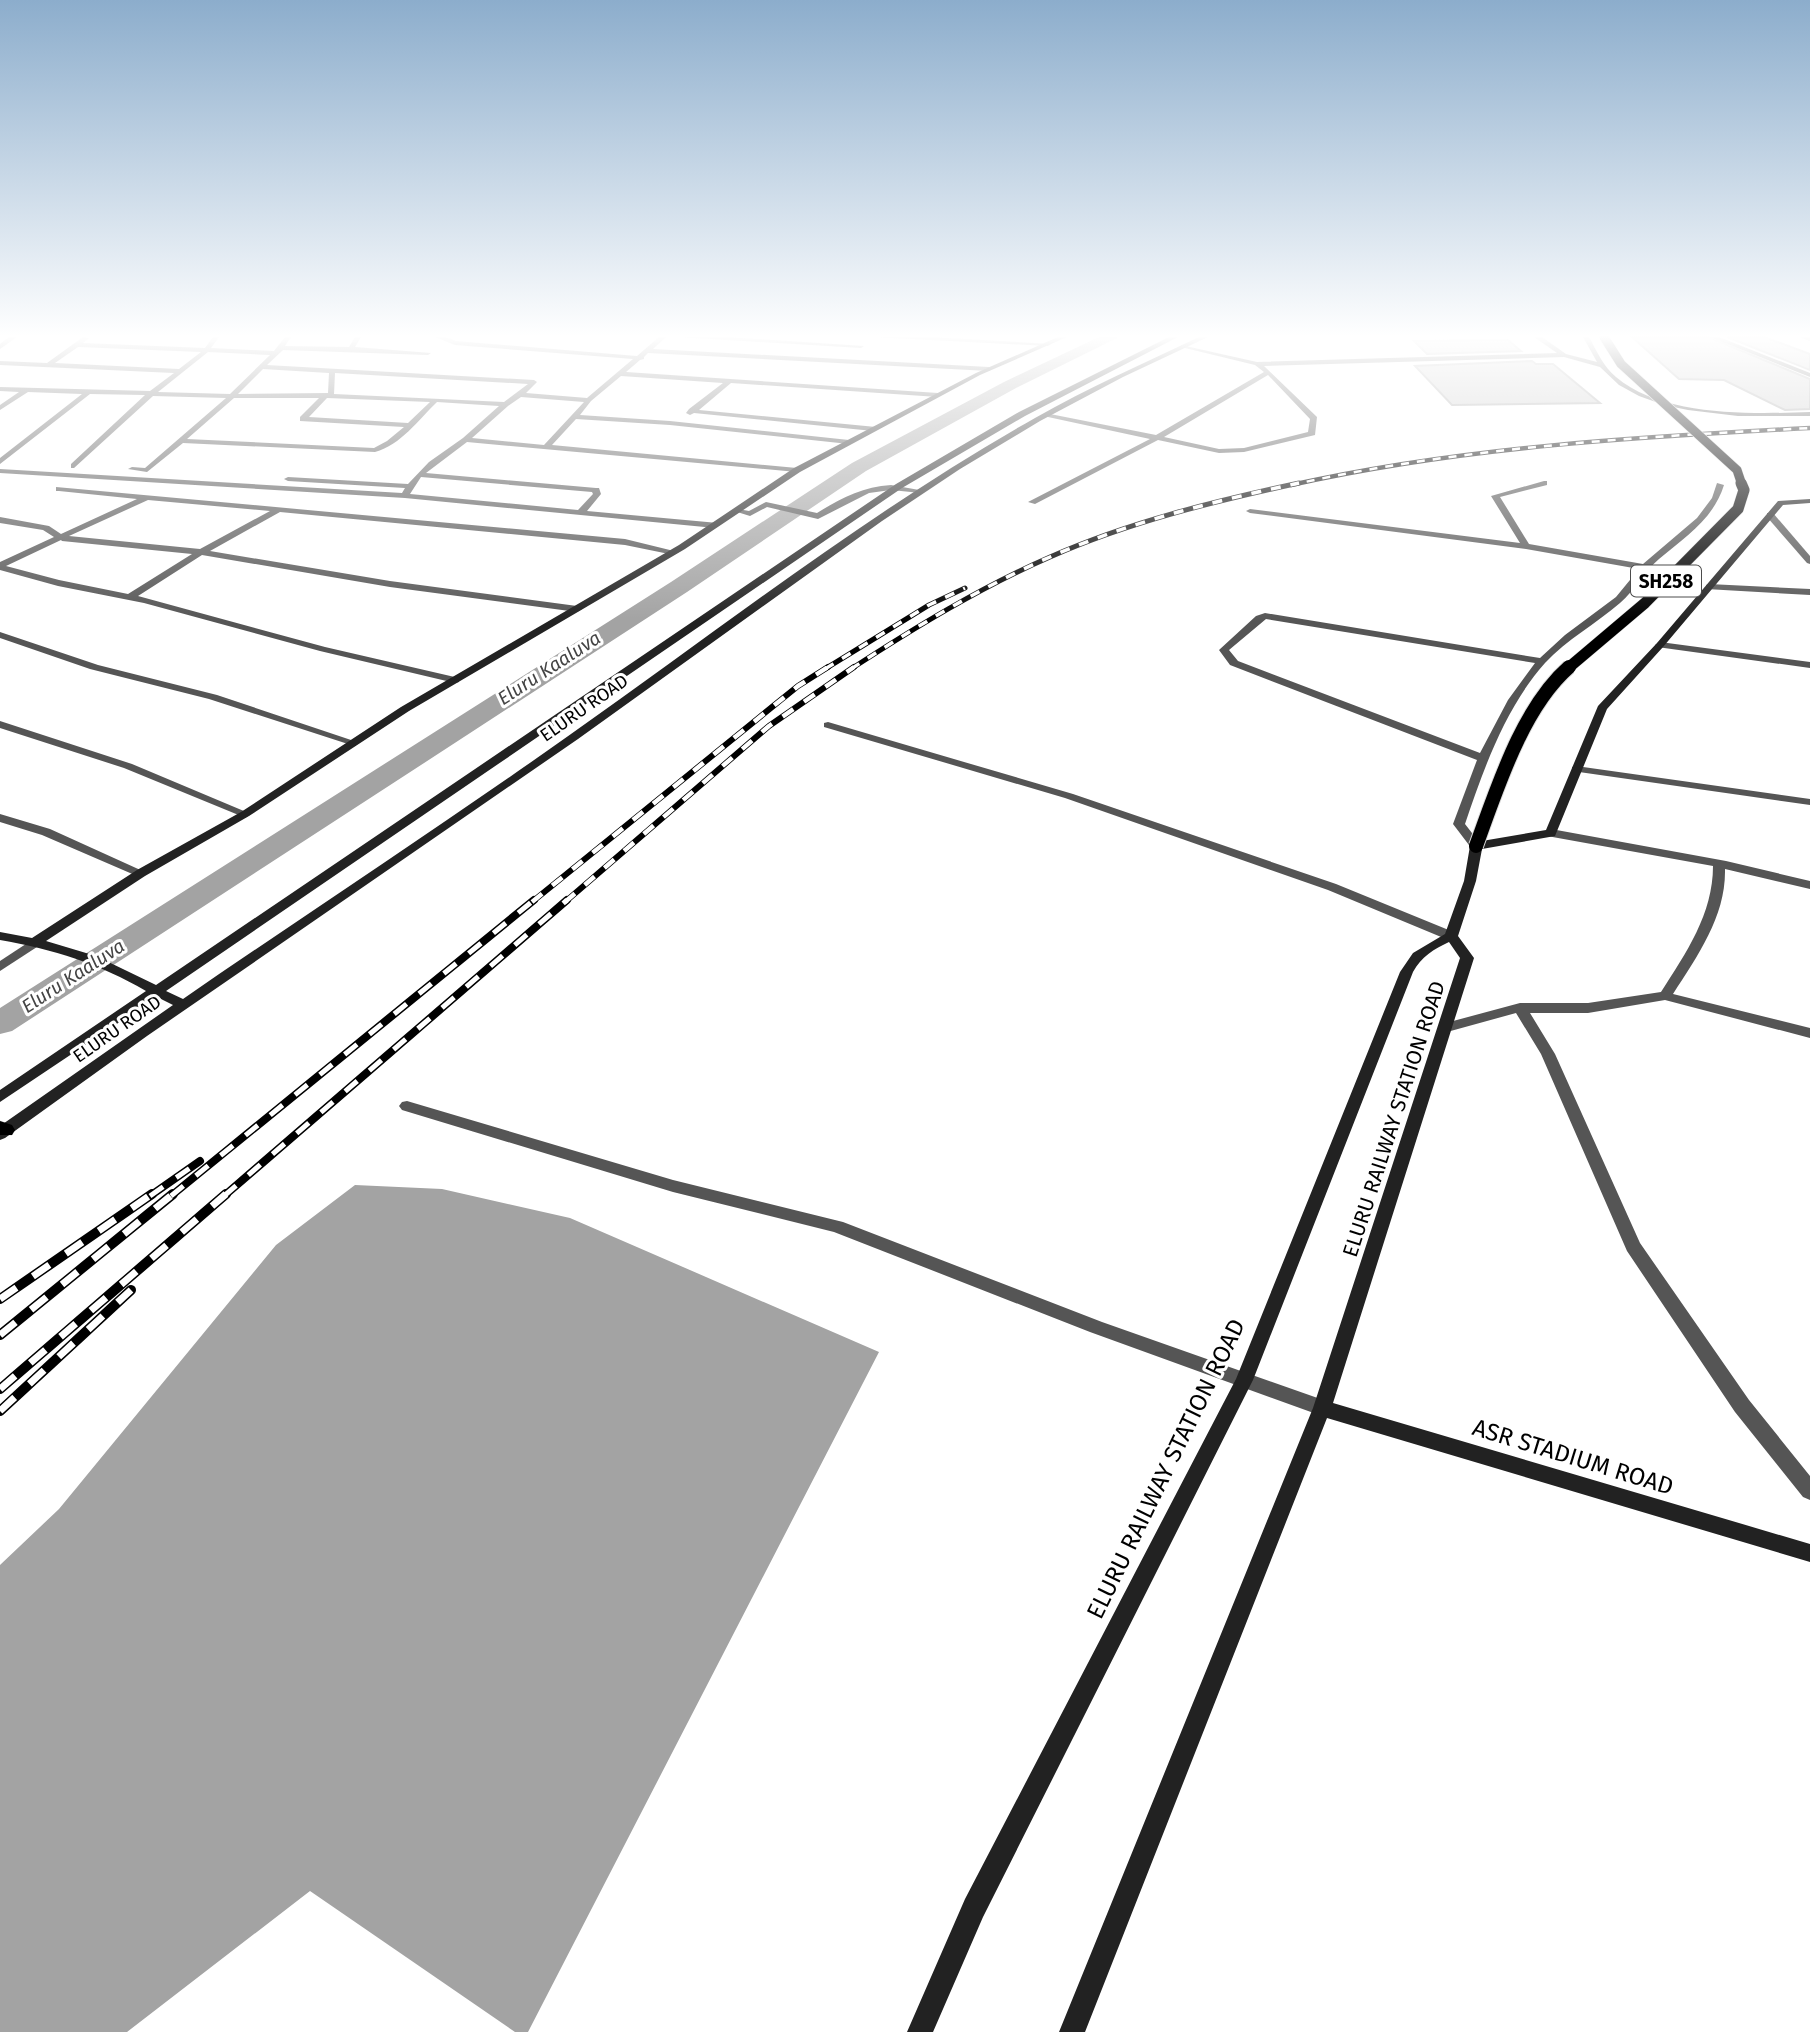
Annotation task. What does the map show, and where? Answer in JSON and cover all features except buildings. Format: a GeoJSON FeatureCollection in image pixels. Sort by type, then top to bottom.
{"type":"FeatureCollection","features":[{"type":"Feature","properties":{"kind":"main road"},"geometry":{"type":"LineString","coordinates":[[35,943],[141,873],[245,814],[352,742],[678,550],[797,470],[868,432]]}},
{"type":"Feature","properties":{"kind":"main road","name":"ELURU ROAD"},"geometry":{"type":"LineString","coordinates":[[0,1097],[899,486],[992,432]]}},
{"type":"Feature","properties":{"kind":"main road","name":"ELURU ROAD"},"geometry":{"type":"LineString","coordinates":[[2,1131],[183,1004],[415,849],[921,491],[1020,432]]}},
{"type":"Feature","properties":{"kind":"main road","name":"SH258"},"geometry":{"type":"LineString","coordinates":[[1476,846],[1503,773],[1540,702],[1564,672],[1645,603],[1738,509],[1744,491],[1738,470],[1695,432]]}},
{"type":"Feature","properties":{"kind":"main road"},"geometry":{"type":"LineString","coordinates":[[1451,936],[1470,881],[1476,846],[1551,833],[1602,708],[1660,646],[1781,503],[1810,501]]}},
{"type":"Feature","properties":{"kind":"main road"},"geometry":{"type":"LineString","coordinates":[[0,936],[79,954],[121,971],[153,992],[183,1004]]}},
{"type":"Feature","properties":{"kind":"main road","name":"ELURU RAILWAY STATION ROAD"},"geometry":{"type":"LineString","coordinates":[[920,2032],[974,1908],[1244,1380],[1410,961],[1430,945],[1451,936],[1467,958],[1447,1027],[1322,1408]]}},
{"type":"Feature","properties":{"kind":"main road"},"geometry":{"type":"LineString","coordinates":[[1072,2032],[1322,1408]]}},
{"type":"Feature","properties":{"kind":"main road","name":"ASR STADIUM ROAD"},"geometry":{"type":"LineString","coordinates":[[1322,1408],[1810,1553]]}},
{"type":"Feature","properties":{"kind":"street"},"geometry":{"type":"LineString","coordinates":[[0,462],[38,432]]}},
{"type":"Feature","properties":{"kind":"street"},"geometry":{"type":"LineString","coordinates":[[74,466],[111,432]]}},
{"type":"Feature","properties":{"kind":"street"},"geometry":{"type":"LineString","coordinates":[[138,478],[194,432]]}},
{"type":"Feature","properties":{"kind":"street"},"geometry":{"type":"LineString","coordinates":[[184,441],[375,450],[390,446],[401,432]]}},
{"type":"Feature","properties":{"kind":"street"},"geometry":{"type":"LineString","coordinates":[[405,496],[409,486],[475,432]]}},
{"type":"Feature","properties":{"kind":"street"},"geometry":{"type":"LineString","coordinates":[[546,447],[560,432]]}},
{"type":"Feature","properties":{"kind":"street"},"geometry":{"type":"LineString","coordinates":[[752,432],[849,442]]}},
{"type":"Feature","properties":{"kind":"street"},"geometry":{"type":"LineString","coordinates":[[1123,432],[1231,451],[1312,432]]}},
{"type":"Feature","properties":{"kind":"street"},"geometry":{"type":"LineString","coordinates":[[1032,502],[1167,432]]}},
{"type":"Feature","properties":{"kind":"street"},"geometry":{"type":"LineString","coordinates":[[466,440],[797,470]]}},
{"type":"Feature","properties":{"kind":"street"},"geometry":{"type":"LineString","coordinates":[[0,462],[409,486]]}},
{"type":"Feature","properties":{"kind":"street"},"geometry":{"type":"LineString","coordinates":[[0,471],[405,496],[715,525]]}},
{"type":"Feature","properties":{"kind":"street"},"geometry":{"type":"LineString","coordinates":[[421,475],[596,490],[597,494],[580,513]]}},
{"type":"Feature","properties":{"kind":"street"},"geometry":{"type":"LineString","coordinates":[[0,566],[177,481]]}},
{"type":"Feature","properties":{"kind":"street"},"geometry":{"type":"LineString","coordinates":[[1526,546],[1495,496],[1544,483]]}},
{"type":"Feature","properties":{"kind":"street"},"geometry":{"type":"LineString","coordinates":[[1476,846],[1459,824],[1482,758],[1513,699],[1542,661],[1619,598],[1645,567],[1701,517],[1718,498],[1720,485]]}},
{"type":"Feature","properties":{"kind":"street"},"geometry":{"type":"LineString","coordinates":[[738,512],[750,514],[766,504],[818,516],[862,490],[899,486],[921,491]]}},
{"type":"Feature","properties":{"kind":"street"},"geometry":{"type":"LineString","coordinates":[[60,489],[150,495],[278,510],[625,542],[678,550]]}},
{"type":"Feature","properties":{"kind":"street"},"geometry":{"type":"LineString","coordinates":[[130,597],[201,552],[278,510]]}},
{"type":"Feature","properties":{"kind":"street"},"geometry":{"type":"LineString","coordinates":[[1250,511],[1526,546],[1645,567]]}},
{"type":"Feature","properties":{"kind":"street"},"geometry":{"type":"LineString","coordinates":[[1770,515],[1810,561]]}},
{"type":"Feature","properties":{"kind":"street"},"geometry":{"type":"LineString","coordinates":[[0,520],[46,528],[62,538],[201,552],[390,584],[577,609]]}},
{"type":"Feature","properties":{"kind":"street"},"geometry":{"type":"LineString","coordinates":[[0,566],[58,583],[130,597],[455,680]]}},
{"type":"Feature","properties":{"kind":"street"},"geometry":{"type":"LineString","coordinates":[[1709,587],[1810,592]]}},
{"type":"Feature","properties":{"kind":"street"},"geometry":{"type":"LineString","coordinates":[[1482,758],[1234,663],[1224,650],[1259,618],[1265,616],[1542,661]]}},
{"type":"Feature","properties":{"kind":"street"},"geometry":{"type":"LineString","coordinates":[[0,635],[94,667],[213,697],[352,742]]}},
{"type":"Feature","properties":{"kind":"street"},"geometry":{"type":"LineString","coordinates":[[1660,646],[1810,665]]}},
{"type":"Feature","properties":{"kind":"street"},"geometry":{"type":"LineString","coordinates":[[0,724],[128,766],[245,814]]}},
{"type":"Feature","properties":{"kind":"street"},"geometry":{"type":"LineString","coordinates":[[828,725],[1107,808],[1332,887],[1451,936]]}},
{"type":"Feature","properties":{"kind":"street"},"geometry":{"type":"LineString","coordinates":[[1576,769],[1810,802]]}},
{"type":"Feature","properties":{"kind":"street"},"geometry":{"type":"LineString","coordinates":[[0,818],[46,832],[141,873]]}},
{"type":"Feature","properties":{"kind":"street"},"geometry":{"type":"LineString","coordinates":[[1551,833],[1719,864],[1810,885]]}},
{"type":"Feature","properties":{"kind":"street"},"geometry":{"type":"LineString","coordinates":[[1665,996],[1688,960],[1720,885],[1719,864]]}},
{"type":"Feature","properties":{"kind":"street"},"geometry":{"type":"LineString","coordinates":[[0,967],[35,943]]}},
{"type":"Feature","properties":{"kind":"street"},"geometry":{"type":"LineString","coordinates":[[1447,1027],[1520,1008],[1588,1008],[1665,996],[1810,1033]]}},
{"type":"Feature","properties":{"kind":"street"},"geometry":{"type":"LineString","coordinates":[[1520,1008],[1548,1054],[1633,1246],[1742,1406],[1810,1491]]}},
{"type":"Feature","properties":{"kind":"street"},"geometry":{"type":"LineString","coordinates":[[407,1106],[474,1129],[673,1186],[837,1226],[1322,1408]]}},
{"type":"Feature","properties":{"kind":"shaded area"},"geometry":{"type":"Polygon","coordinates":[[[355,1185],[442,1189],[570,1218],[879,1352],[528,2032],[515,2032],[310,1891],[127,2032],[0,2032],[0,1565],[59,1509],[276,1245],[355,1185]]]}},
{"type":"Feature","properties":{"kind":"waterway","name":"Eluru Kaaluva"},"geometry":{"type":"LineString","coordinates":[[0,1023],[679,587],[859,467],[924,432]]}},
{"type":"Feature","properties":{"kind":"railway"},"geometry":{"type":"LineString","coordinates":[[1291,485],[1420,461],[1484,453],[1614,440],[1739,432]]}},
{"type":"Feature","properties":{"kind":"railway"},"geometry":{"type":"LineString","coordinates":[[852,668],[973,595],[1080,545],[1173,514],[1299,483]]}},
{"type":"Feature","properties":{"kind":"railway"},"geometry":{"type":"LineString","coordinates":[[825,669],[929,605],[965,588]]}},
{"type":"Feature","properties":{"kind":"railway"},"geometry":{"type":"LineString","coordinates":[[532,902],[798,686],[828,667]]}},
{"type":"Feature","properties":{"kind":"railway"},"geometry":{"type":"LineString","coordinates":[[565,902],[769,726],[852,668]]}},
{"type":"Feature","properties":{"kind":"railway"},"geometry":{"type":"LineString","coordinates":[[171,1196],[534,900]]}},
{"type":"Feature","properties":{"kind":"railway"},"geometry":{"type":"LineString","coordinates":[[224,1196],[567,900]]}},
{"type":"Feature","properties":{"kind":"railway"},"geometry":{"type":"LineString","coordinates":[[150,1196],[200,1161]]}},
{"type":"Feature","properties":{"kind":"railway"},"geometry":{"type":"LineString","coordinates":[[0,1299],[152,1194]]}},
{"type":"Feature","properties":{"kind":"railway"},"geometry":{"type":"LineString","coordinates":[[0,1335],[173,1194]]}},
{"type":"Feature","properties":{"kind":"railway"},"geometry":{"type":"LineString","coordinates":[[0,1389],[226,1194]]}},
{"type":"Feature","properties":{"kind":"railway"},"geometry":{"type":"LineString","coordinates":[[0,1411],[131,1290]]}}]}
